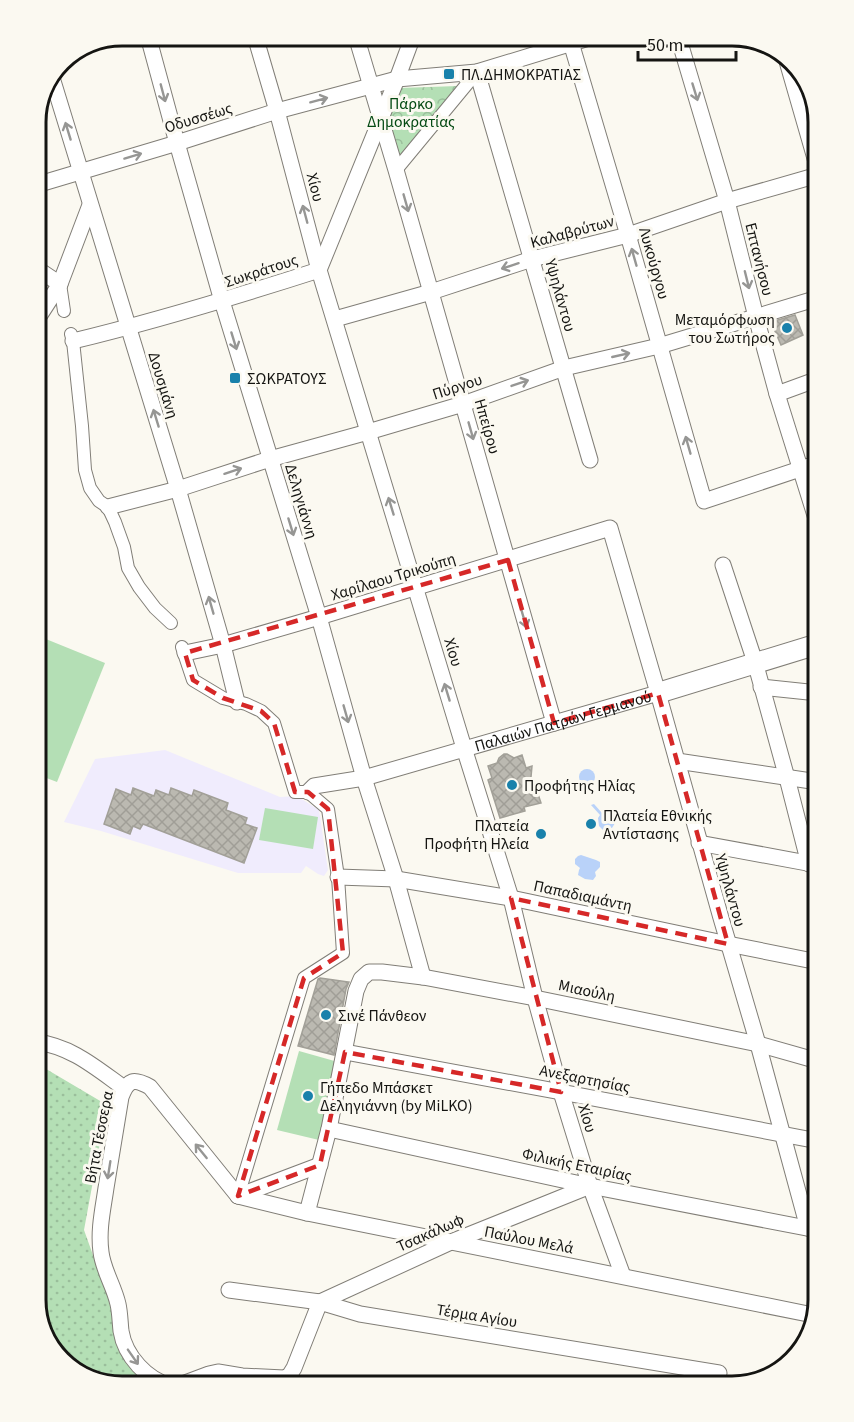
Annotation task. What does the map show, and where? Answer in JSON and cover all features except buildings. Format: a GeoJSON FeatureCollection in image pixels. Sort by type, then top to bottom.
{"type":"FeatureCollection","features":[{"type":"Feature","properties":{"kind":"street","name":"Δεληγιάννη"},"geometry":{"type":"LineString","coordinates":[[151,47],[222,302],[319,617],[423,977]]}},
{"type":"Feature","properties":{"kind":"street","name":"Χίου"},"geometry":{"type":"LineString","coordinates":[[258,47],[368,432],[511,898],[561,1092],[590,1186],[623,1276]]}},
{"type":"Feature","properties":{"kind":"street","name":"Ηπείρου"},"geometry":{"type":"LineString","coordinates":[[359,47],[554,723]]}},
{"type":"Feature","properties":{"kind":"street","name":"Σωκράτους"},"geometry":{"type":"LineString","coordinates":[[72,338],[128,328],[222,302],[320,270],[409,47]]}},
{"type":"Feature","properties":{"kind":"street","name":"Οδυσσέως"},"geometry":{"type":"LineString","coordinates":[[47,182],[278,111],[397,79],[477,72],[550,47]]}},
{"type":"Feature","properties":{"kind":"street","name":"Λυκούργου"},"geometry":{"type":"LineString","coordinates":[[572,47],[704,501],[802,469]]}},
{"type":"Feature","properties":{"kind":"street","name":"Επτανήσου"},"geometry":{"type":"LineString","coordinates":[[681,47],[727,201],[777,394],[808,490]]}},
{"type":"Feature","properties":{"kind":"street"},"geometry":{"type":"LineString","coordinates":[[396,170],[477,72]]}},
{"type":"Feature","properties":{"kind":"street","name":"Υψηλάντου"},"geometry":{"type":"LineString","coordinates":[[477,72],[590,460]]}},
{"type":"Feature","properties":{"kind":"street","name":"Δουσμάνη"},"geometry":{"type":"LineString","coordinates":[[55,88],[178,489],[237,702]]}},
{"type":"Feature","properties":{"kind":"street"},"geometry":{"type":"LineString","coordinates":[[803,100],[807,118]]}},
{"type":"Feature","properties":{"kind":"street","name":"Καλαβρύτων"},"geometry":{"type":"LineString","coordinates":[[335,319],[431,292],[532,259],[628,235],[727,201],[808,178]]}},
{"type":"Feature","properties":{"kind":"street"},"geometry":{"type":"LineString","coordinates":[[47,304],[60,284],[90,205]]}},
{"type":"Feature","properties":{"kind":"street"},"geometry":{"type":"LineString","coordinates":[[47,275],[60,284],[64,311]]}},
{"type":"Feature","properties":{"kind":"street","name":"Πύργου"},"geometry":{"type":"LineString","coordinates":[[108,507],[178,489],[270,459],[463,404],[564,368],[659,346],[808,301]]}},
{"type":"Feature","properties":{"kind":"street"},"geometry":{"type":"LineString","coordinates":[[72,338],[85,470],[90,488],[99,501],[108,507],[116,522],[128,568],[139,587],[155,608],[171,623]]}},
{"type":"Feature","properties":{"kind":"street"},"geometry":{"type":"LineString","coordinates":[[777,394],[808,383]]}},
{"type":"Feature","properties":{"kind":"street"},"geometry":{"type":"LineString","coordinates":[[802,469],[808,467]]}},
{"type":"Feature","properties":{"kind":"street","name":"Υψηλάντου"},"geometry":{"type":"LineString","coordinates":[[610,528],[728,944],[808,1213]]}},
{"type":"Feature","properties":{"kind":"street","name":"Χαρίλαου Τρικούπη"},"geometry":{"type":"LineString","coordinates":[[184,650],[223,645],[610,528]]}},
{"type":"Feature","properties":{"kind":"street"},"geometry":{"type":"LineString","coordinates":[[723,565],[755,662],[808,847]]}},
{"type":"Feature","properties":{"kind":"street","name":"Παλαιών Πατρών Γερμανού"},"geometry":{"type":"LineString","coordinates":[[308,792],[314,786],[364,778],[808,647]]}},
{"type":"Feature","properties":{"kind":"street"},"geometry":{"type":"LineString","coordinates":[[184,650],[193,680],[223,698],[261,711],[274,723],[295,792],[308,792],[328,809],[338,877],[343,953],[304,978],[238,1196]]}},
{"type":"Feature","properties":{"kind":"street"},"geometry":{"type":"LineString","coordinates":[[761,687],[808,692]]}},
{"type":"Feature","properties":{"kind":"street"},"geometry":{"type":"LineString","coordinates":[[677,761],[808,781]]}},
{"type":"Feature","properties":{"kind":"street"},"geometry":{"type":"LineString","coordinates":[[699,843],[808,863]]}},
{"type":"Feature","properties":{"kind":"street","name":"Παπαδιαμάντη"},"geometry":{"type":"LineString","coordinates":[[338,877],[396,879],[511,898],[808,960]]}},
{"type":"Feature","properties":{"kind":"street","name":"Μιαούλη"},"geometry":{"type":"LineString","coordinates":[[345,1052],[356,991],[361,979],[369,972],[382,972],[423,977],[535,998],[758,1044],[808,1058]]}},
{"type":"Feature","properties":{"kind":"street"},"geometry":{"type":"LineString","coordinates":[[47,1044],[68,1050],[124,1088]]}},
{"type":"Feature","properties":{"kind":"street"},"geometry":{"type":"LineString","coordinates":[[307,1212],[329,1129],[345,1052]]}},
{"type":"Feature","properties":{"kind":"street","name":"Ανεξαρτησίας"},"geometry":{"type":"LineString","coordinates":[[345,1052],[808,1139]]}},
{"type":"Feature","properties":{"kind":"street","name":"Βήτα Τέσσερα"},"geometry":{"type":"LineString","coordinates":[[149,1375],[138,1365],[125,1345],[119,1306],[106,1274],[99,1239],[121,1097],[124,1088],[130,1082],[138,1081],[150,1087],[238,1196]]}},
{"type":"Feature","properties":{"kind":"street","name":"Φιλικής Εταιρίας"},"geometry":{"type":"LineString","coordinates":[[329,1129],[590,1186],[808,1229]]}},
{"type":"Feature","properties":{"kind":"street"},"geometry":{"type":"LineString","coordinates":[[238,1196],[320,1165]]}},
{"type":"Feature","properties":{"kind":"street","name":"Τσακάλωφ"},"geometry":{"type":"LineString","coordinates":[[320,1302],[451,1242],[590,1186]]}},
{"type":"Feature","properties":{"kind":"street","name":"Παύλου Μελά"},"geometry":{"type":"LineString","coordinates":[[238,1196],[451,1242],[806,1314]]}},
{"type":"Feature","properties":{"kind":"street","name":"Τέρμα Αγίου"},"geometry":{"type":"LineString","coordinates":[[230,1290],[320,1302],[360,1314],[719,1373]]}},
{"type":"Feature","properties":{"kind":"street"},"geometry":{"type":"LineString","coordinates":[[289,1375],[320,1302]]}},
{"type":"Feature","properties":{"kind":"street"},"geometry":{"type":"LineString","coordinates":[[206,1375],[218,1372],[250,1375]]}},
{"type":"Feature","properties":{"kind":"highlighted area"},"geometry":{"type":"Polygon","coordinates":[[[508,560],[554,723],[658,693],[728,944],[511,898],[561,1092],[345,1052],[320,1165],[238,1196],[304,978],[343,953],[328,809],[308,792],[295,792],[274,723],[261,711],[223,698],[193,680],[185,653],[508,560]]]}},
{"type":"Feature","properties":{"kind":"shaded area"},"geometry":{"type":"Polygon","coordinates":[[[165,750],[280,797],[297,796],[319,810],[328,870],[324,876],[306,866],[301,873],[238,873],[64,822],[95,759],[165,750]]]}},
{"type":"Feature","properties":{"kind":"green space","name":"Πάρκο Δημοκρατίας"},"geometry":{"type":"Polygon","coordinates":[[[458,86],[397,161],[387,116],[399,88],[458,86]]]}},
{"type":"Feature","properties":{"kind":"green space"},"geometry":{"type":"Polygon","coordinates":[[[47,639],[105,663],[57,782],[47,778],[47,639]]]}},
{"type":"Feature","properties":{"kind":"green space"},"geometry":{"type":"Polygon","coordinates":[[[265,808],[318,817],[313,849],[259,840],[265,808]]]}},
{"type":"Feature","properties":{"kind":"green space","name":"Γήπεδο Μπάσκετ Δεληγιάννη (by MiLKO)"},"geometry":{"type":"Polygon","coordinates":[[[299,1051],[338,1062],[319,1140],[277,1130],[299,1051]]]}},
{"type":"Feature","properties":{"kind":"green space"},"geometry":{"type":"Polygon","coordinates":[[[47,1070],[107,1105],[84,1230],[108,1297],[120,1346],[148,1375],[108,1374],[80,1363],[59,1342],[48,1314],[47,1070]]]}},
{"type":"Feature","properties":{"kind":"water"},"geometry":{"type":"Polygon","coordinates":[[[587,769],[595,777],[587,785],[579,777],[587,769]]]}},
{"type":"Feature","properties":{"kind":"water"},"geometry":{"type":"Polygon","coordinates":[[[594,804],[602,813],[608,812],[613,815],[615,823],[612,828],[603,830],[599,826],[600,815],[591,805],[594,804]]]}},
{"type":"Feature","properties":{"kind":"water"},"geometry":{"type":"Polygon","coordinates":[[[581,855],[600,862],[600,867],[595,872],[596,876],[593,880],[578,875],[580,868],[575,864],[575,859],[581,855]]]}},
{"type":"Feature","properties":{"kind":"place","name":"ΠΛ.ΔΗΜΟΚΡΑΤΙΑΣ"},"geometry":{"type":"Point","coordinates":[449,74]}},
{"type":"Feature","properties":{"kind":"place","name":"Μεταμόρφωση του Σωτήρος"},"geometry":{"type":"Point","coordinates":[787,328]}},
{"type":"Feature","properties":{"kind":"place","name":"ΣΩΚΡΑΤΟΥΣ"},"geometry":{"type":"Point","coordinates":[235,378]}},
{"type":"Feature","properties":{"kind":"place","name":"Προφήτης Ηλίας"},"geometry":{"type":"Point","coordinates":[512,785]}},
{"type":"Feature","properties":{"kind":"place","name":"Πλατεία Εθνικής Αντίστασης"},"geometry":{"type":"Point","coordinates":[591,824]}},
{"type":"Feature","properties":{"kind":"place","name":"Πλατεία Προφήτη Ηλεία"},"geometry":{"type":"Point","coordinates":[541,834]}},
{"type":"Feature","properties":{"kind":"place","name":"Σινέ Πάνθεον"},"geometry":{"type":"Point","coordinates":[326,1015]}},
{"type":"Feature","properties":{"kind":"place","name":"Γήπεδο Μπάσκετ Δεληγιάννη (by MiLKO)"},"geometry":{"type":"Point","coordinates":[308,1096]}}]}
